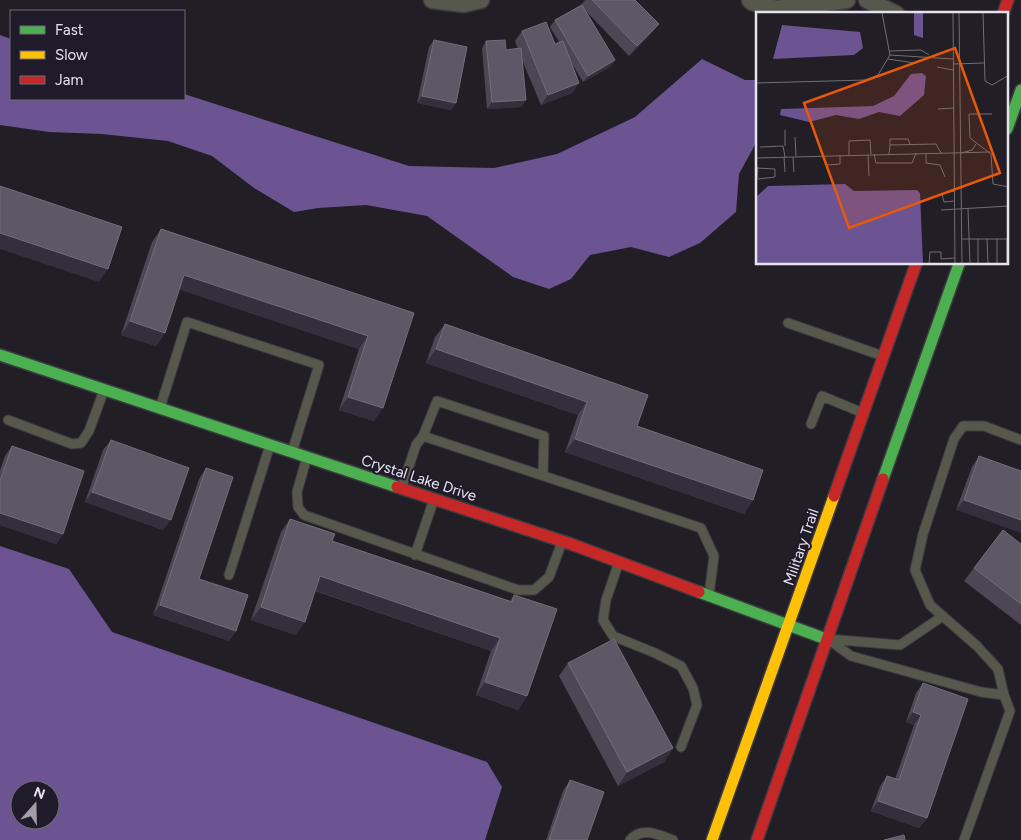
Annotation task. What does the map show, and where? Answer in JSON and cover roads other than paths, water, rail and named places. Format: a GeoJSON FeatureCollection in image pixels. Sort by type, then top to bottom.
{"type":"FeatureCollection","features":[{"type":"Feature","properties":{"kind":"street"},"geometry":{"type":"LineString","coordinates":[[432,0],[464,4],[480,0]]}},
{"type":"Feature","properties":{"kind":"street"},"geometry":{"type":"LineString","coordinates":[[750,0],[776,9],[847,0]]}},
{"type":"Feature","properties":{"kind":"street"},"geometry":{"type":"LineString","coordinates":[[867,0],[892,12]]}},
{"type":"Feature","properties":{"kind":"street"},"geometry":{"type":"LineString","coordinates":[[1004,12],[1008,0]]}},
{"type":"Feature","properties":{"kind":"street"},"geometry":{"type":"LineString","coordinates":[[1008,126],[1016,100]]}},
{"type":"Feature","properties":{"kind":"street","name":"Military Trail"},"geometry":{"type":"LineString","coordinates":[[712,840],[916,265]]}},
{"type":"Feature","properties":{"kind":"street"},"geometry":{"type":"LineString","coordinates":[[757,840],[826,638],[959,265]]}},
{"type":"Feature","properties":{"kind":"street","name":"Crystal Lake Drive"},"geometry":{"type":"LineString","coordinates":[[0,355],[562,541],[826,638]]}},
{"type":"Feature","properties":{"kind":"lane"},"geometry":{"type":"LineString","coordinates":[[159,408],[187,322],[281,352],[318,365],[292,452]]}},
{"type":"Feature","properties":{"kind":"lane"},"geometry":{"type":"LineString","coordinates":[[788,323],[883,356]]}},
{"type":"Feature","properties":{"kind":"lane"},"geometry":{"type":"LineString","coordinates":[[8,420],[72,444],[81,443],[89,431],[104,390]]}},
{"type":"Feature","properties":{"kind":"lane"},"geometry":{"type":"LineString","coordinates":[[811,424],[822,396],[863,413]]}},
{"type":"Feature","properties":{"kind":"lane"},"geometry":{"type":"LineString","coordinates":[[402,488],[416,445],[423,436],[437,401],[544,436],[543,475]]}},
{"type":"Feature","properties":{"kind":"lane"},"geometry":{"type":"LineString","coordinates":[[964,840],[1010,711],[998,669],[977,646],[930,605],[915,570],[923,534],[954,438],[963,426],[984,426],[1021,440]]}},
{"type":"Feature","properties":{"kind":"lane"},"geometry":{"type":"LineString","coordinates":[[423,436],[701,528],[714,556],[709,595]]}},
{"type":"Feature","properties":{"kind":"lane"},"geometry":{"type":"LineString","coordinates":[[229,575],[270,444]]}},
{"type":"Feature","properties":{"kind":"lane"},"geometry":{"type":"LineString","coordinates":[[307,457],[297,492],[298,507],[304,516],[518,590],[534,590],[549,577],[562,541]]}},
{"type":"Feature","properties":{"kind":"lane"},"geometry":{"type":"LineString","coordinates":[[415,555],[434,498]]}},
{"type":"Feature","properties":{"kind":"lane"},"geometry":{"type":"LineString","coordinates":[[619,562],[606,600],[603,620],[613,636],[681,666],[693,688],[697,705],[681,747]]}},
{"type":"Feature","properties":{"kind":"lane"},"geometry":{"type":"LineString","coordinates":[[826,638],[900,645],[943,616]]}},
{"type":"Feature","properties":{"kind":"lane"},"geometry":{"type":"LineString","coordinates":[[826,638],[851,656],[971,690],[1004,695]]}},
{"type":"Feature","properties":{"kind":"lane"},"geometry":{"type":"LineString","coordinates":[[630,840],[641,832],[649,832],[673,840]]}}]}
